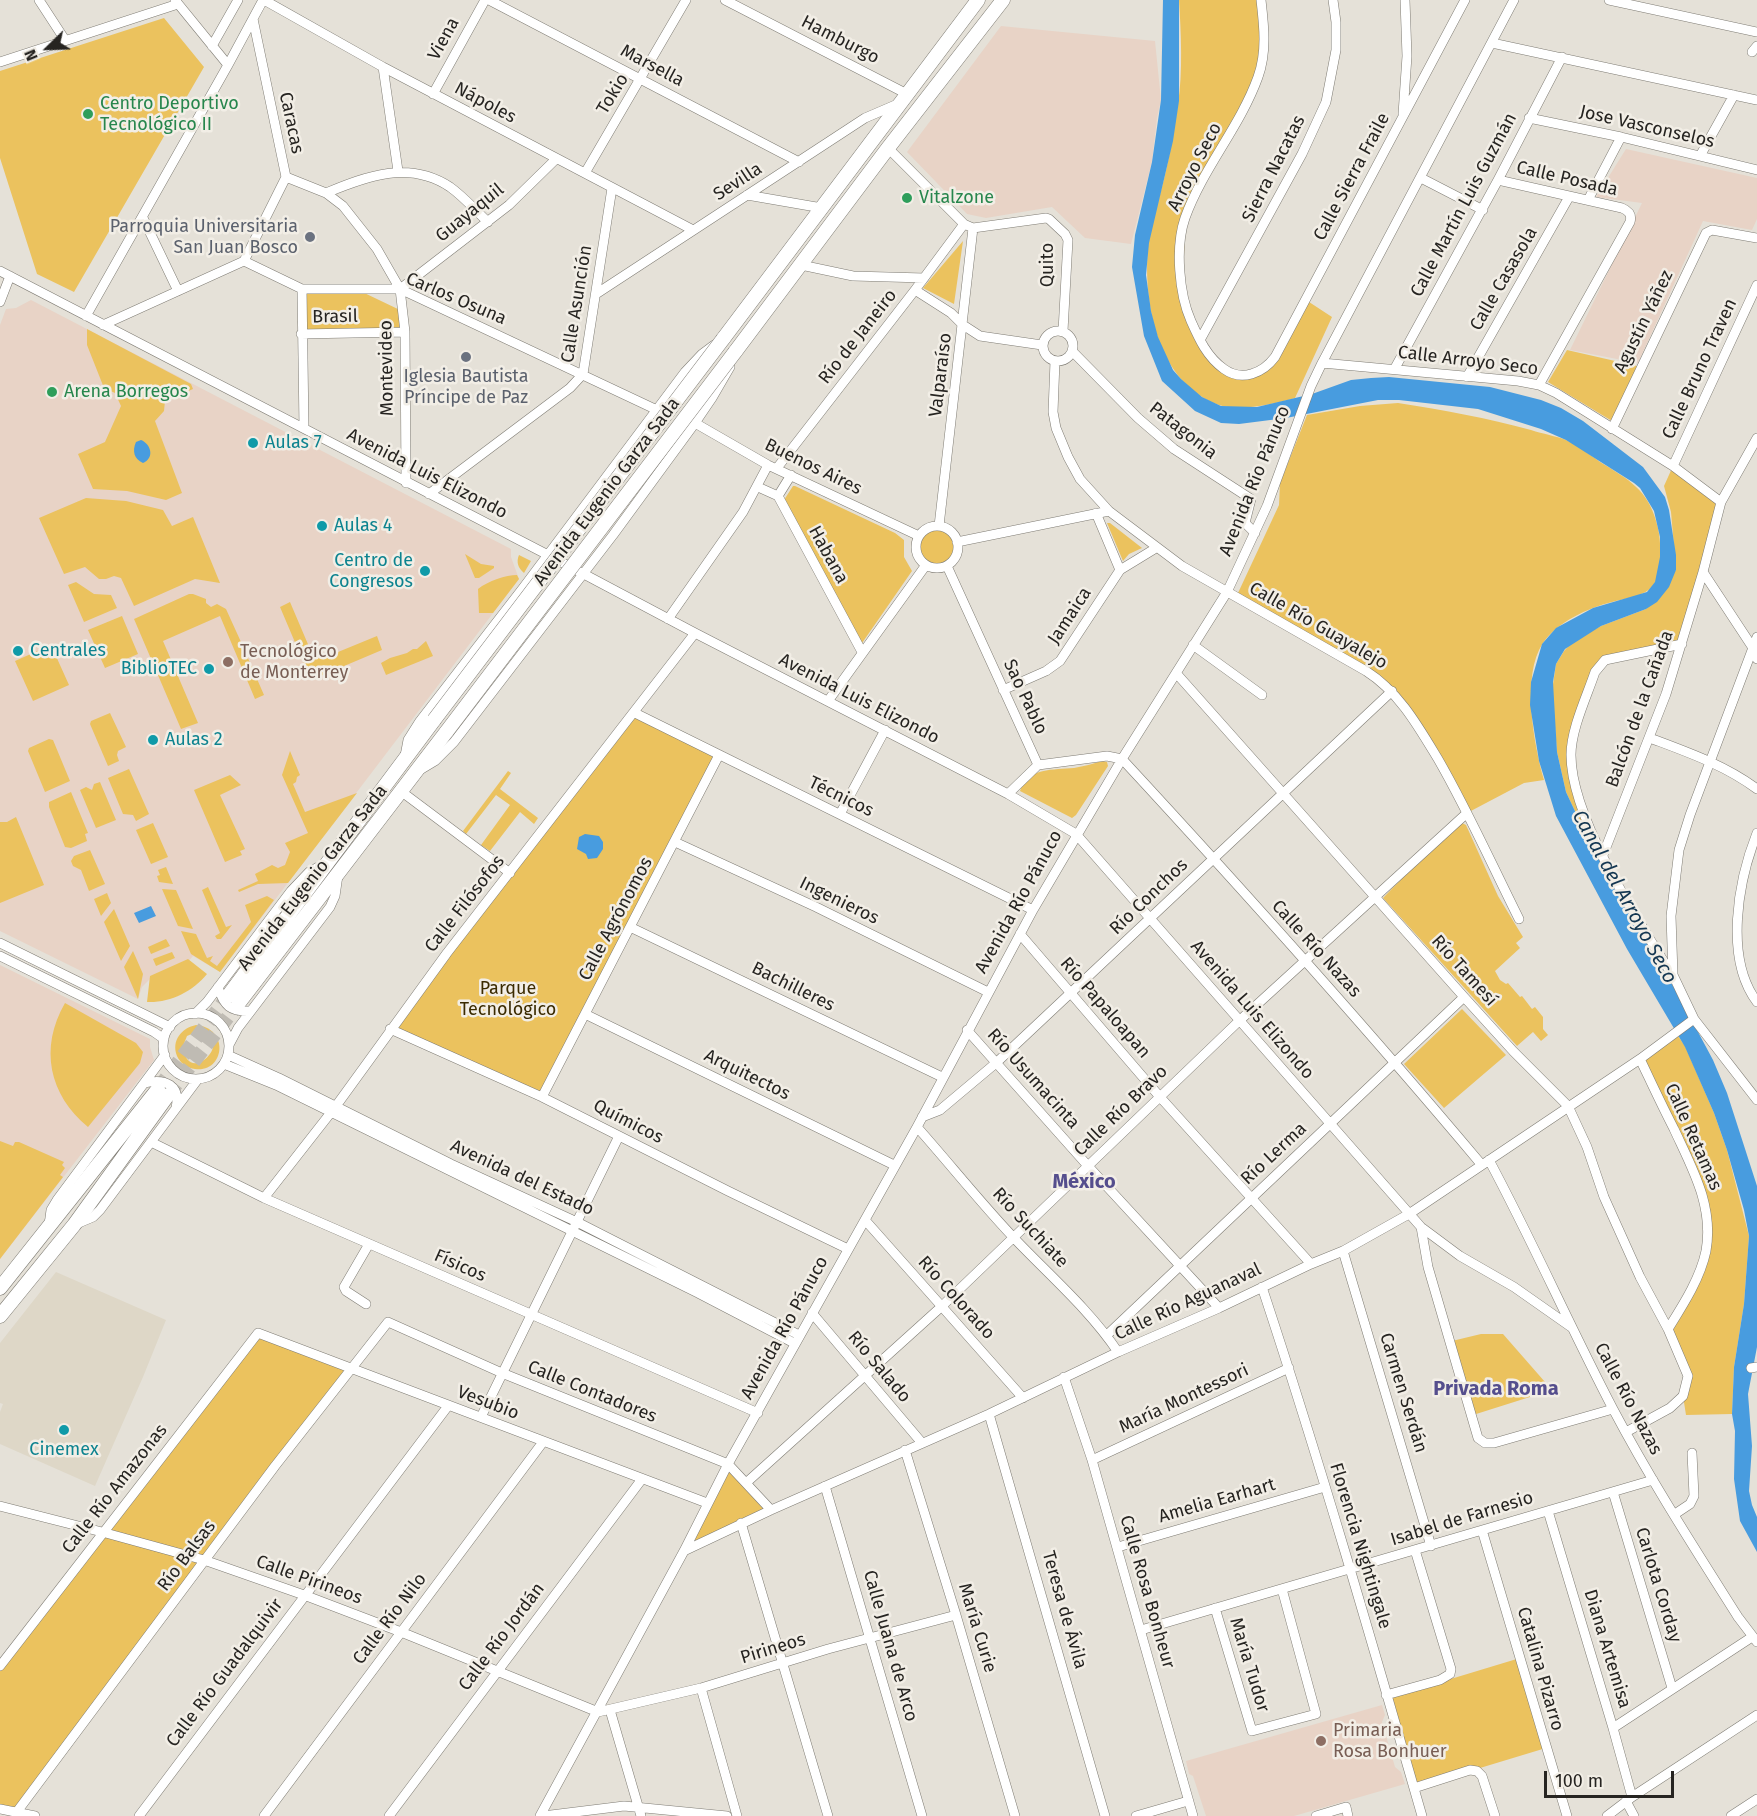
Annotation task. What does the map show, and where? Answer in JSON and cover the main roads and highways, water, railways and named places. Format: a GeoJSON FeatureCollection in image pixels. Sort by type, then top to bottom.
{"type":"FeatureCollection","features":[{"type":"Feature","properties":{"kind":"highway","name":"Avenida Eugenio Garza Sada"},"geometry":{"type":"LineString","coordinates":[[978,0],[327,863],[234,999],[338,875],[402,792],[888,148],[1003,0]]}},
{"type":"Feature","properties":{"kind":"highway"},"geometry":{"type":"LineString","coordinates":[[0,1288],[157,1089],[74,1225],[0,1316]]}},
{"type":"Feature","properties":{"kind":"water"},"geometry":{"type":"Polygon","coordinates":[[[1163,0],[1179,0],[1179,101],[1173,141],[1149,243],[1146,275],[1151,311],[1158,337],[1173,370],[1181,379],[1202,397],[1221,406],[1257,407],[1312,394],[1351,380],[1371,378],[1389,377],[1490,387],[1541,400],[1583,421],[1643,467],[1665,497],[1676,555],[1676,570],[1669,587],[1657,602],[1646,609],[1601,626],[1565,649],[1556,664],[1553,682],[1557,752],[1566,792],[1581,824],[1635,925],[1675,989],[1713,1060],[1727,1093],[1757,1186],[1757,1347],[1748,1394],[1752,1446],[1749,1491],[1757,1517],[1757,1552],[1740,1521],[1734,1479],[1735,1431],[1732,1414],[1734,1367],[1744,1304],[1749,1236],[1744,1210],[1714,1113],[1685,1047],[1627,949],[1556,816],[1539,761],[1530,705],[1531,682],[1542,644],[1556,628],[1593,608],[1647,592],[1655,582],[1660,557],[1660,537],[1654,511],[1640,488],[1634,483],[1566,440],[1541,429],[1478,409],[1399,400],[1378,400],[1286,418],[1239,424],[1221,423],[1195,411],[1162,381],[1144,336],[1132,267],[1135,235],[1152,162],[1161,100],[1163,0]]]}},
{"type":"Feature","properties":{"kind":"water"},"geometry":{"type":"Polygon","coordinates":[[[141,440],[150,451],[149,458],[143,463],[134,452],[136,442],[141,440]]]}},
{"type":"Feature","properties":{"kind":"water"},"geometry":{"type":"Polygon","coordinates":[[[585,834],[599,836],[603,842],[603,849],[597,858],[588,859],[586,854],[577,849],[579,837],[585,834]]]}},
{"type":"Feature","properties":{"kind":"water"},"geometry":{"type":"Polygon","coordinates":[[[151,906],[156,916],[139,923],[134,913],[151,906]]]}},
{"type":"Feature","properties":{"kind":"tunnel"},"geometry":{"type":"LineString","coordinates":[[158,1089],[228,996]]}},
{"type":"Feature","properties":{"kind":"tunnel"},"geometry":{"type":"LineString","coordinates":[[168,1095],[238,1004]]}},
{"type":"Feature","properties":{"kind":"place","name":"Centro Deportivo Tecnológico II"},"geometry":{"type":"Point","coordinates":[88,114]}},
{"type":"Feature","properties":{"kind":"place","name":"Vitalzone"},"geometry":{"type":"Point","coordinates":[907,198]}},
{"type":"Feature","properties":{"kind":"place","name":"Parroquia Universitaria San Juan Bosco"},"geometry":{"type":"Point","coordinates":[310,237]}},
{"type":"Feature","properties":{"kind":"place","name":"Iglesia Bautista Príncipe de Paz"},"geometry":{"type":"Point","coordinates":[466,357]}},
{"type":"Feature","properties":{"kind":"place","name":"Arena Borregos"},"geometry":{"type":"Point","coordinates":[52,392]}},
{"type":"Feature","properties":{"kind":"place","name":"Aulas 7"},"geometry":{"type":"Point","coordinates":[253,443]}},
{"type":"Feature","properties":{"kind":"place","name":"Aulas 4"},"geometry":{"type":"Point","coordinates":[322,526]}},
{"type":"Feature","properties":{"kind":"place","name":"Centro de Congresos"},"geometry":{"type":"Point","coordinates":[425,571]}},
{"type":"Feature","properties":{"kind":"place","name":"Centrales"},"geometry":{"type":"Point","coordinates":[18,651]}},
{"type":"Feature","properties":{"kind":"place","name":"Tecnológico de Monterrey"},"geometry":{"type":"Point","coordinates":[228,662]}},
{"type":"Feature","properties":{"kind":"place","name":"BiblioTEC"},"geometry":{"type":"Point","coordinates":[209,669]}},
{"type":"Feature","properties":{"kind":"place","name":"Aulas 2"},"geometry":{"type":"Point","coordinates":[153,740]}},
{"type":"Feature","properties":{"kind":"place","name":"Cinemex"},"geometry":{"type":"Point","coordinates":[64,1430]}},
{"type":"Feature","properties":{"kind":"place","name":"Primaria Rosa Bonhuer"},"geometry":{"type":"Point","coordinates":[1321,1741]}},
{"type":"Feature","properties":{"kind":"district","name":"México"},"geometry":{"type":"Point","coordinates":[1084,1182]}},
{"type":"Feature","properties":{"kind":"district","name":"Privada Roma"},"geometry":{"type":"Point","coordinates":[1496,1389]}},
{"type":"Feature","properties":{"kind":"water label","name":"Canal del Arroyo Seco"},"geometry":{"type":"Point","coordinates":[1624,897]}},
{"type":"Feature","properties":{"kind":"park label","name":"Parque Tecnológico"},"geometry":{"type":"Point","coordinates":[508,999]}}]}
